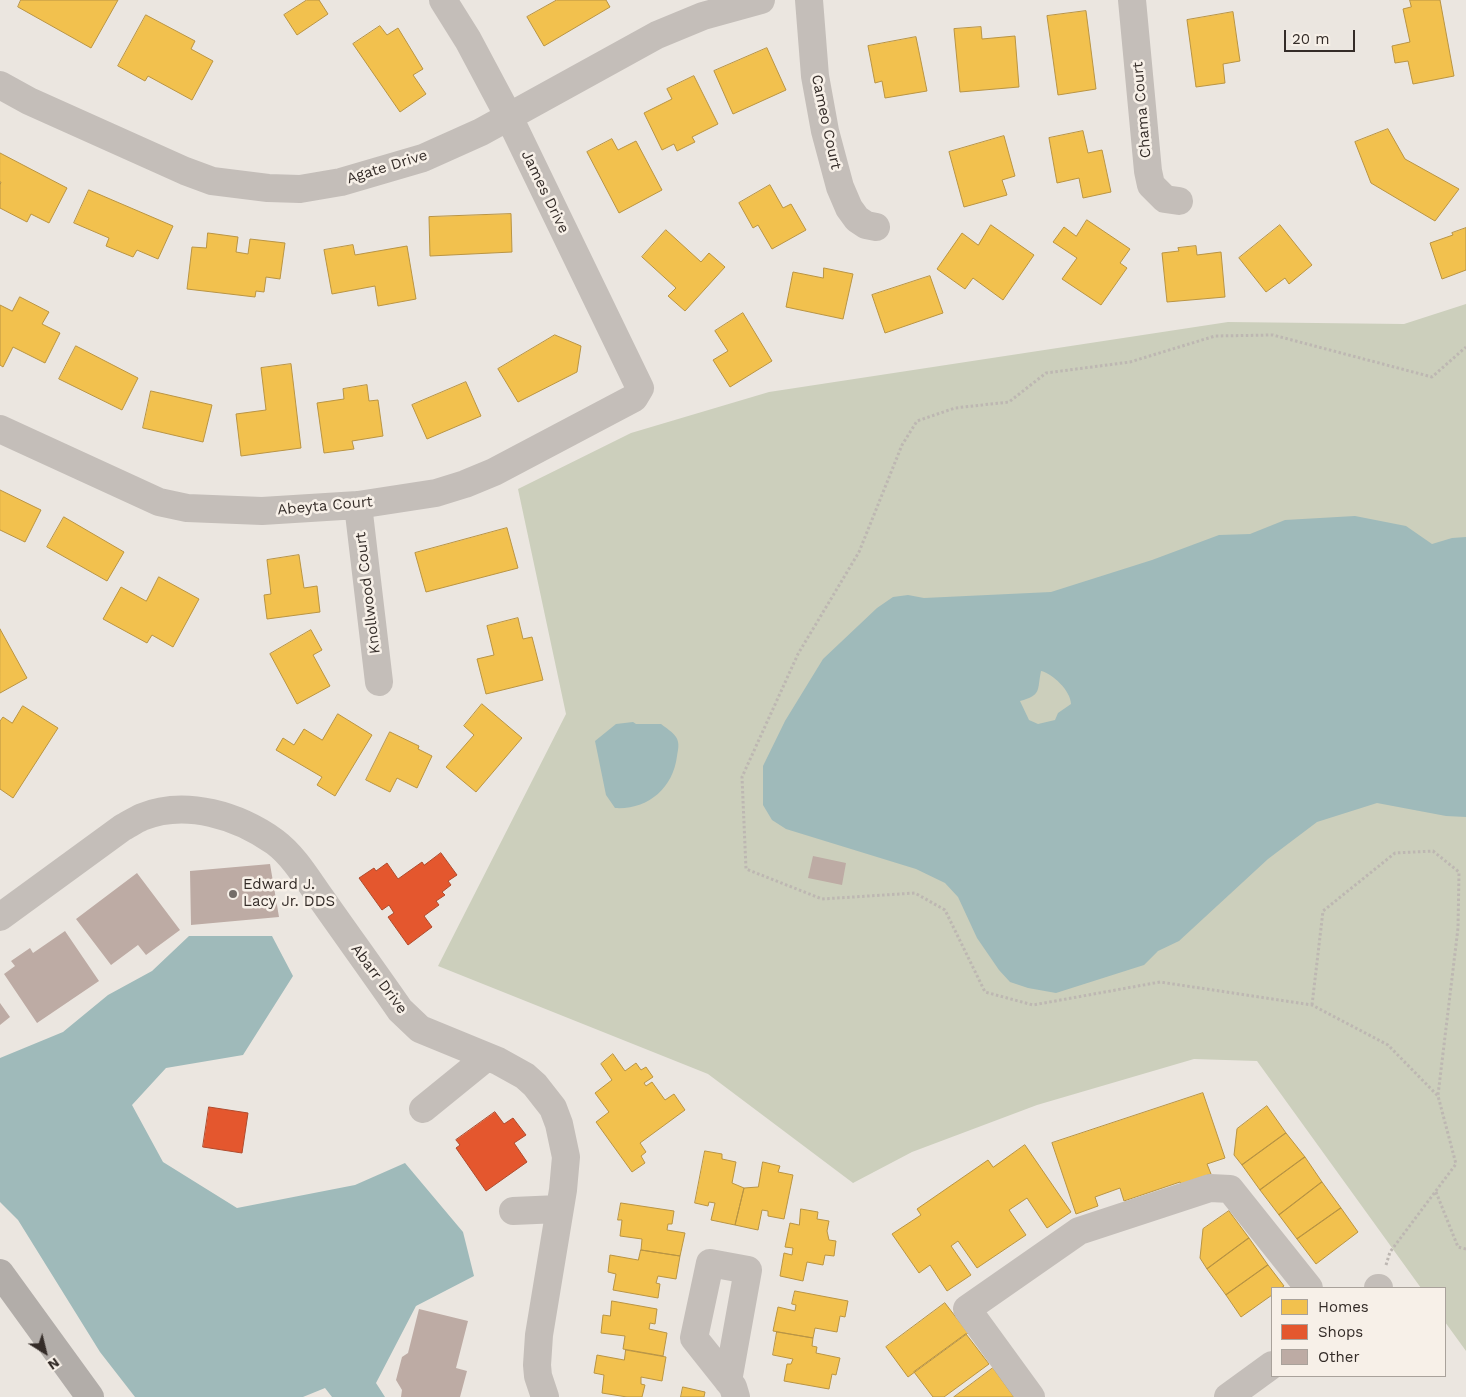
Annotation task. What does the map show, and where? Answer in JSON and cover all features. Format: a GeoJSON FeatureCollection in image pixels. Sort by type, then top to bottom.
{"type":"FeatureCollection","features":[{"type":"Feature","properties":{"kind":"main road"},"geometry":{"type":"LineString","coordinates":[[0,1273],[90,1397]]}},
{"type":"Feature","properties":{"kind":"street","name":"James Drive"},"geometry":{"type":"LineString","coordinates":[[443,0],[468,40],[509,117],[640,388]]}},
{"type":"Feature","properties":{"kind":"street","name":"Agate Drive"},"geometry":{"type":"LineString","coordinates":[[0,85],[28,101],[185,171],[212,181],[268,188],[300,189],[342,182],[423,158],[481,132],[657,35],[703,16],[761,0]]}},
{"type":"Feature","properties":{"kind":"street","name":"Cameo Court"},"geometry":{"type":"LineString","coordinates":[[809,0],[815,76],[825,131],[840,187],[849,208],[857,219],[866,225],[876,227]]}},
{"type":"Feature","properties":{"kind":"street","name":"Chama Court"},"geometry":{"type":"LineString","coordinates":[[1132,0],[1148,172],[1152,185],[1165,200],[1179,201]]}},
{"type":"Feature","properties":{"kind":"street","name":"Abeyta Court"},"geometry":{"type":"LineString","coordinates":[[0,429],[159,502],[187,508],[262,511],[358,505],[436,493],[494,472],[634,398],[640,388]]}},
{"type":"Feature","properties":{"kind":"street","name":"Knollwood Court"},"geometry":{"type":"LineString","coordinates":[[358,505],[379,682]]}},
{"type":"Feature","properties":{"kind":"street","name":"Abarr Drive"},"geometry":{"type":"LineString","coordinates":[[0,917],[122,828],[143,817],[161,812],[182,810],[218,815],[239,821],[276,843],[290,857],[400,1010],[420,1029],[498,1061],[525,1076],[535,1085],[553,1108],[559,1124],[566,1157],[539,1336],[538,1376],[546,1397]]}},
{"type":"Feature","properties":{"kind":"street"},"geometry":{"type":"LineString","coordinates":[[423,1109],[487,1057]]}},
{"type":"Feature","properties":{"kind":"street"},"geometry":{"type":"LineString","coordinates":[[1031,1397],[967,1309],[1079,1230],[1210,1188],[1230,1189],[1308,1287]]}},
{"type":"Feature","properties":{"kind":"street"},"geometry":{"type":"LineString","coordinates":[[513,1211],[559,1209]]}},
{"type":"Feature","properties":{"kind":"street"},"geometry":{"type":"LineString","coordinates":[[1228,1397],[1271,1366]]}},
{"type":"Feature","properties":{"kind":"path"},"geometry":{"type":"LineString","coordinates":[[1438,1096],[1388,1044],[1312,1005],[1160,982],[1032,1005],[985,992],[945,910],[916,893],[822,899],[746,869],[742,777],[798,654],[859,552],[902,445],[917,421],[956,408],[1009,402],[1046,373],[1130,362],[1215,336],[1273,335],[1432,377],[1466,346]]}},
{"type":"Feature","properties":{"kind":"path"},"geometry":{"type":"LineString","coordinates":[[1312,1005],[1323,911],[1395,853],[1433,851],[1459,872],[1458,928],[1438,1096],[1456,1164],[1390,1252],[1379,1287]]}},
{"type":"Feature","properties":{"kind":"path"},"geometry":{"type":"LineString","coordinates":[[1436,1191],[1458,1247],[1466,1249]]}},
{"type":"Feature","properties":{"kind":"green space"},"geometry":{"type":"Polygon","coordinates":[[[1466,304],[1466,1351],[1446,1323],[1446,1287],[1420,1287],[1257,1061],[1194,1059],[1037,1105],[912,1152],[853,1183],[708,1074],[438,966],[566,714],[518,489],[631,433],[769,392],[1228,322],[1404,324],[1466,304]]]}},
{"type":"Feature","properties":{"kind":"water"},"geometry":{"type":"Polygon","coordinates":[[[1355,516],[1406,526],[1432,544],[1452,538],[1466,537],[1466,817],[1446,816],[1377,803],[1317,822],[1268,859],[1179,941],[1158,951],[1144,965],[1056,993],[1028,988],[1010,982],[999,970],[977,938],[958,897],[945,883],[916,869],[786,829],[772,820],[763,805],[763,766],[785,721],[823,659],[877,608],[893,597],[908,595],[924,598],[1051,592],[1152,560],[1219,535],[1250,534],[1285,520],[1355,516]],[[1041,671],[1035,694],[1020,701],[1029,720],[1038,724],[1055,720],[1058,713],[1071,704],[1064,688],[1045,672],[1041,671]]]}},
{"type":"Feature","properties":{"kind":"water"},"geometry":{"type":"Polygon","coordinates":[[[633,722],[636,724],[661,724],[669,730],[675,735],[678,742],[677,756],[670,778],[656,795],[638,805],[627,808],[615,808],[606,795],[595,741],[616,724],[633,722]]]}},
{"type":"Feature","properties":{"kind":"water"},"geometry":{"type":"Polygon","coordinates":[[[189,936],[272,936],[293,976],[243,1055],[166,1068],[132,1105],[163,1162],[237,1208],[355,1185],[405,1163],[463,1232],[474,1276],[416,1306],[376,1383],[385,1397],[332,1397],[325,1388],[303,1397],[135,1397],[100,1352],[18,1220],[0,1202],[0,1058],[63,1032],[108,995],[152,971],[189,936]]]}},
{"type":"Feature","properties":{"kind":"building: Homes"},"geometry":{"type":"Polygon","coordinates":[[[21,0],[118,0],[91,48],[18,7],[21,0]]]}},
{"type":"Feature","properties":{"kind":"building: Homes"},"geometry":{"type":"Polygon","coordinates":[[[307,0],[319,0],[328,14],[297,35],[284,15],[307,0]]]}},
{"type":"Feature","properties":{"kind":"building: Homes"},"geometry":{"type":"Polygon","coordinates":[[[557,0],[606,0],[610,7],[544,46],[527,17],[557,0]]]}},
{"type":"Feature","properties":{"kind":"building: Homes"},"geometry":{"type":"Polygon","coordinates":[[[1410,0],[1440,0],[1454,76],[1413,84],[1408,61],[1395,63],[1392,46],[1410,42],[1403,9],[1411,7],[1410,0]]]}},
{"type":"Feature","properties":{"kind":"building: Homes"},"geometry":{"type":"Polygon","coordinates":[[[1086,11],[1096,89],[1058,95],[1047,16],[1086,11]]]}},
{"type":"Feature","properties":{"kind":"building: Homes"},"geometry":{"type":"Polygon","coordinates":[[[1233,12],[1240,61],[1223,64],[1225,83],[1196,87],[1187,20],[1233,12]]]}},
{"type":"Feature","properties":{"kind":"building: Homes"},"geometry":{"type":"Polygon","coordinates":[[[146,15],[195,41],[191,49],[213,61],[192,100],[148,76],[145,81],[118,66],[146,15]]]}},
{"type":"Feature","properties":{"kind":"building: Homes"},"geometry":{"type":"Polygon","coordinates":[[[380,26],[387,35],[398,28],[423,69],[413,75],[426,94],[400,112],[353,44],[380,26]]]}},
{"type":"Feature","properties":{"kind":"building: Homes"},"geometry":{"type":"Polygon","coordinates":[[[981,27],[982,39],[1015,36],[1019,87],[960,92],[954,29],[981,27]]]}},
{"type":"Feature","properties":{"kind":"building: Homes"},"geometry":{"type":"Polygon","coordinates":[[[916,37],[927,91],[885,98],[882,81],[875,83],[868,46],[916,37]]]}},
{"type":"Feature","properties":{"kind":"building: Homes"},"geometry":{"type":"Polygon","coordinates":[[[767,48],[786,90],[733,114],[714,71],[767,48]]]}},
{"type":"Feature","properties":{"kind":"building: Homes"},"geometry":{"type":"Polygon","coordinates":[[[694,76],[718,124],[692,137],[695,142],[677,151],[674,144],[662,150],[644,113],[672,99],[667,89],[694,76]]]}},
{"type":"Feature","properties":{"kind":"building: Homes"},"geometry":{"type":"Polygon","coordinates":[[[1388,129],[1405,159],[1459,189],[1435,221],[1371,183],[1355,142],[1388,129]]]}},
{"type":"Feature","properties":{"kind":"building: Homes"},"geometry":{"type":"Polygon","coordinates":[[[1083,131],[1088,153],[1102,150],[1111,192],[1083,198],[1079,178],[1057,183],[1049,138],[1083,131]]]}},
{"type":"Feature","properties":{"kind":"building: Homes"},"geometry":{"type":"Polygon","coordinates":[[[1004,136],[1015,176],[1002,180],[1007,195],[964,207],[949,152],[1004,136]]]}},
{"type":"Feature","properties":{"kind":"building: Homes"},"geometry":{"type":"Polygon","coordinates":[[[612,139],[618,150],[636,141],[662,190],[619,213],[587,152],[612,139]]]}},
{"type":"Feature","properties":{"kind":"building: Homes"},"geometry":{"type":"Polygon","coordinates":[[[0,153],[67,188],[49,223],[31,214],[27,222],[0,208],[0,153]]]}},
{"type":"Feature","properties":{"kind":"building: Homes"},"geometry":{"type":"Polygon","coordinates":[[[770,185],[783,208],[791,204],[806,230],[772,249],[758,225],[753,228],[739,203],[770,185]]]}},
{"type":"Feature","properties":{"kind":"building: Homes"},"geometry":{"type":"Polygon","coordinates":[[[89,190],[173,226],[158,259],[137,250],[133,257],[106,246],[109,238],[74,223],[89,190]]]}},
{"type":"Feature","properties":{"kind":"building: Homes"},"geometry":{"type":"Polygon","coordinates":[[[511,214],[512,252],[430,256],[429,217],[511,214]]]}},
{"type":"Feature","properties":{"kind":"building: Homes"},"geometry":{"type":"Polygon","coordinates":[[[1087,220],[1130,249],[1120,263],[1127,268],[1101,305],[1062,279],[1077,258],[1053,242],[1064,227],[1076,236],[1087,220]]]}},
{"type":"Feature","properties":{"kind":"building: Homes"},"geometry":{"type":"Polygon","coordinates":[[[991,225],[1034,255],[1003,300],[973,278],[965,289],[937,269],[962,233],[978,245],[991,225]]]}},
{"type":"Feature","properties":{"kind":"building: Homes"},"geometry":{"type":"Polygon","coordinates":[[[1280,225],[1312,265],[1289,284],[1285,278],[1266,292],[1239,258],[1280,225]]]}},
{"type":"Feature","properties":{"kind":"building: Homes"},"geometry":{"type":"Polygon","coordinates":[[[1466,228],[1466,270],[1442,279],[1430,243],[1466,228]]]}},
{"type":"Feature","properties":{"kind":"building: Homes"},"geometry":{"type":"Polygon","coordinates":[[[666,230],[701,262],[709,253],[725,267],[685,311],[668,296],[676,288],[642,257],[666,230]]]}},
{"type":"Feature","properties":{"kind":"building: Homes"},"geometry":{"type":"Polygon","coordinates":[[[208,233],[238,237],[236,252],[248,254],[250,239],[285,243],[280,279],[266,277],[264,292],[256,291],[255,297],[187,289],[192,247],[206,248],[208,233]]]}},
{"type":"Feature","properties":{"kind":"building: Homes"},"geometry":{"type":"Polygon","coordinates":[[[353,245],[355,255],[407,246],[416,299],[378,306],[375,286],[332,294],[324,250],[353,245]]]}},
{"type":"Feature","properties":{"kind":"building: Homes"},"geometry":{"type":"Polygon","coordinates":[[[1196,246],[1197,255],[1221,252],[1225,297],[1167,302],[1162,253],[1179,251],[1178,248],[1196,246]]]}},
{"type":"Feature","properties":{"kind":"building: Homes"},"geometry":{"type":"Polygon","coordinates":[[[824,268],[853,274],[843,319],[786,307],[793,272],[823,278],[824,268]]]}},
{"type":"Feature","properties":{"kind":"building: Homes"},"geometry":{"type":"Polygon","coordinates":[[[930,276],[943,313],[885,333],[872,295],[930,276]]]}},
{"type":"Feature","properties":{"kind":"building: Homes"},"geometry":{"type":"Polygon","coordinates":[[[20,297],[49,312],[42,324],[60,333],[45,363],[13,347],[3,367],[0,365],[0,305],[12,311],[20,297]]]}},
{"type":"Feature","properties":{"kind":"building: Homes"},"geometry":{"type":"Polygon","coordinates":[[[743,313],[772,361],[730,387],[713,360],[728,351],[715,331],[743,313]]]}},
{"type":"Feature","properties":{"kind":"building: Homes"},"geometry":{"type":"Polygon","coordinates":[[[555,335],[581,346],[577,372],[518,402],[498,369],[555,335]]]}},
{"type":"Feature","properties":{"kind":"building: Homes"},"geometry":{"type":"Polygon","coordinates":[[[76,346],[138,378],[122,410],[59,379],[76,346]]]}},
{"type":"Feature","properties":{"kind":"building: Homes"},"geometry":{"type":"Polygon","coordinates":[[[291,364],[301,448],[241,456],[236,414],[266,410],[261,368],[291,364]]]}},
{"type":"Feature","properties":{"kind":"building: Homes"},"geometry":{"type":"Polygon","coordinates":[[[466,382],[481,416],[427,439],[412,405],[466,382]]]}},
{"type":"Feature","properties":{"kind":"building: Homes"},"geometry":{"type":"Polygon","coordinates":[[[367,385],[369,401],[378,400],[383,436],[352,441],[354,449],[324,453],[317,403],[344,399],[343,389],[367,385]]]}},
{"type":"Feature","properties":{"kind":"building: Homes"},"geometry":{"type":"Polygon","coordinates":[[[151,391],[212,405],[203,442],[143,428],[151,391]]]}},
{"type":"Feature","properties":{"kind":"building: Homes"},"geometry":{"type":"Polygon","coordinates":[[[0,490],[41,510],[25,542],[0,530],[0,490]]]}},
{"type":"Feature","properties":{"kind":"building: Homes"},"geometry":{"type":"Polygon","coordinates":[[[64,517],[124,552],[107,581],[47,547],[64,517]]]}},
{"type":"Feature","properties":{"kind":"building: Homes"},"geometry":{"type":"Polygon","coordinates":[[[507,528],[518,568],[426,592],[415,553],[507,528]]]}},
{"type":"Feature","properties":{"kind":"building: Homes"},"geometry":{"type":"Polygon","coordinates":[[[299,555],[304,588],[317,586],[320,612],[267,619],[264,595],[271,594],[267,560],[299,555]]]}},
{"type":"Feature","properties":{"kind":"building: Homes"},"geometry":{"type":"Polygon","coordinates":[[[159,577],[199,599],[173,647],[152,635],[147,643],[103,619],[121,587],[146,601],[159,577]]]}},
{"type":"Feature","properties":{"kind":"building: Homes"},"geometry":{"type":"Polygon","coordinates":[[[518,618],[523,639],[532,637],[543,680],[486,694],[477,659],[494,655],[487,626],[518,618]]]}},
{"type":"Feature","properties":{"kind":"building: Homes"},"geometry":{"type":"Polygon","coordinates":[[[0,629],[27,678],[0,693],[0,629]]]}},
{"type":"Feature","properties":{"kind":"building: Homes"},"geometry":{"type":"Polygon","coordinates":[[[311,630],[322,650],[313,655],[330,686],[297,704],[270,654],[311,630]]]}},
{"type":"Feature","properties":{"kind":"building: Homes"},"geometry":{"type":"Polygon","coordinates":[[[482,704],[522,738],[476,792],[446,767],[474,735],[464,726],[482,704]]]}},
{"type":"Feature","properties":{"kind":"building: Homes"},"geometry":{"type":"Polygon","coordinates":[[[23,706],[58,728],[13,798],[0,789],[0,721],[3,717],[12,723],[23,706]]]}},
{"type":"Feature","properties":{"kind":"building: Homes"},"geometry":{"type":"Polygon","coordinates":[[[338,714],[372,735],[335,796],[317,785],[322,777],[276,750],[283,738],[294,745],[304,729],[322,740],[338,714]]]}},
{"type":"Feature","properties":{"kind":"building: Homes"},"geometry":{"type":"Polygon","coordinates":[[[390,732],[419,746],[418,749],[432,756],[417,788],[397,778],[390,792],[366,780],[390,732]]]}},
{"type":"Feature","properties":{"kind":"building: Homes"},"geometry":{"type":"Polygon","coordinates":[[[613,1054],[625,1071],[636,1063],[641,1070],[646,1067],[653,1077],[644,1083],[646,1086],[652,1082],[665,1100],[674,1094],[685,1110],[640,1143],[646,1152],[641,1156],[645,1163],[632,1172],[596,1122],[609,1112],[595,1093],[612,1080],[601,1064],[613,1054]]]}},
{"type":"Feature","properties":{"kind":"building: Homes"},"geometry":{"type":"Polygon","coordinates":[[[1203,1093],[1225,1158],[1207,1164],[1211,1174],[1181,1184],[1180,1182],[1124,1201],[1120,1188],[1095,1197],[1098,1206],[1076,1214],[1052,1143],[1203,1093]]]}},
{"type":"Feature","properties":{"kind":"building: Homes"},"geometry":{"type":"Polygon","coordinates":[[[1267,1106],[1286,1133],[1242,1165],[1234,1155],[1237,1129],[1267,1106]]]}},
{"type":"Feature","properties":{"kind":"building: Homes"},"geometry":{"type":"Polygon","coordinates":[[[1286,1133],[1305,1157],[1260,1190],[1242,1165],[1286,1133]]]}},
{"type":"Feature","properties":{"kind":"building: Homes"},"geometry":{"type":"Polygon","coordinates":[[[1025,1145],[1071,1212],[1047,1228],[1027,1198],[1009,1210],[1026,1235],[977,1268],[958,1241],[951,1246],[971,1275],[947,1291],[930,1265],[919,1273],[892,1234],[921,1215],[917,1209],[988,1160],[993,1167],[1025,1145]]]}},
{"type":"Feature","properties":{"kind":"building: Homes"},"geometry":{"type":"Polygon","coordinates":[[[705,1151],[722,1154],[722,1159],[736,1162],[732,1183],[744,1188],[735,1225],[711,1220],[715,1203],[709,1202],[708,1206],[695,1203],[705,1151]]]}},
{"type":"Feature","properties":{"kind":"building: Homes"},"geometry":{"type":"Polygon","coordinates":[[[1305,1157],[1322,1182],[1279,1215],[1260,1190],[1305,1157]]]}},
{"type":"Feature","properties":{"kind":"building: Homes"},"geometry":{"type":"Polygon","coordinates":[[[763,1162],[780,1166],[778,1172],[793,1175],[784,1219],[768,1216],[768,1211],[762,1210],[758,1230],[735,1225],[744,1188],[758,1187],[763,1162]]]}},
{"type":"Feature","properties":{"kind":"building: Homes"},"geometry":{"type":"Polygon","coordinates":[[[1322,1182],[1341,1208],[1297,1239],[1279,1215],[1322,1182]]]}},
{"type":"Feature","properties":{"kind":"building: Homes"},"geometry":{"type":"Polygon","coordinates":[[[621,1203],[674,1211],[672,1224],[668,1224],[667,1230],[685,1233],[680,1256],[641,1250],[642,1239],[620,1236],[622,1220],[618,1220],[621,1203]]]}},
{"type":"Feature","properties":{"kind":"building: Homes"},"geometry":{"type":"Polygon","coordinates":[[[1341,1208],[1358,1232],[1316,1264],[1297,1239],[1341,1208]]]}},
{"type":"Feature","properties":{"kind":"building: Homes"},"geometry":{"type":"Polygon","coordinates":[[[801,1209],[818,1212],[817,1219],[829,1221],[827,1231],[829,1240],[836,1241],[834,1256],[825,1255],[823,1265],[807,1262],[803,1281],[780,1276],[784,1253],[792,1255],[793,1248],[785,1247],[790,1223],[799,1225],[801,1209]]]}},
{"type":"Feature","properties":{"kind":"building: Homes"},"geometry":{"type":"Polygon","coordinates":[[[1229,1211],[1249,1238],[1207,1269],[1200,1258],[1203,1229],[1229,1211]]]}},
{"type":"Feature","properties":{"kind":"building: Homes"},"geometry":{"type":"Polygon","coordinates":[[[1249,1238],[1268,1265],[1226,1295],[1207,1269],[1249,1238]]]}},
{"type":"Feature","properties":{"kind":"building: Homes"},"geometry":{"type":"Polygon","coordinates":[[[641,1250],[680,1256],[676,1279],[658,1276],[656,1283],[660,1284],[658,1298],[613,1290],[616,1274],[608,1272],[610,1255],[638,1260],[641,1250]]]}},
{"type":"Feature","properties":{"kind":"building: Homes"},"geometry":{"type":"Polygon","coordinates":[[[1268,1265],[1284,1286],[1271,1287],[1271,1296],[1241,1317],[1226,1295],[1268,1265]]]}},
{"type":"Feature","properties":{"kind":"building: Homes"},"geometry":{"type":"Polygon","coordinates":[[[795,1291],[848,1301],[845,1317],[840,1316],[837,1332],[815,1328],[813,1338],[773,1331],[778,1307],[795,1311],[796,1305],[792,1304],[795,1291]]]}},
{"type":"Feature","properties":{"kind":"building: Homes"},"geometry":{"type":"Polygon","coordinates":[[[612,1301],[657,1309],[655,1324],[650,1323],[649,1329],[667,1333],[663,1356],[623,1349],[625,1336],[601,1333],[603,1315],[610,1316],[612,1301]]]}},
{"type":"Feature","properties":{"kind":"building: Homes"},"geometry":{"type":"Polygon","coordinates":[[[945,1303],[968,1333],[908,1377],[886,1347],[945,1303]]]}},
{"type":"Feature","properties":{"kind":"building: Homes"},"geometry":{"type":"Polygon","coordinates":[[[777,1332],[813,1338],[812,1346],[817,1347],[816,1353],[840,1358],[836,1375],[832,1374],[829,1389],[784,1381],[787,1364],[791,1364],[793,1359],[773,1355],[777,1332]]]}},
{"type":"Feature","properties":{"kind":"building: Homes"},"geometry":{"type":"Polygon","coordinates":[[[966,1334],[989,1364],[944,1397],[933,1397],[914,1372],[966,1334]]]}},
{"type":"Feature","properties":{"kind":"building: Homes"},"geometry":{"type":"Polygon","coordinates":[[[626,1350],[666,1357],[662,1381],[641,1377],[641,1384],[645,1385],[642,1397],[602,1393],[604,1375],[594,1373],[597,1355],[624,1360],[626,1350]]]}},
{"type":"Feature","properties":{"kind":"building: Homes"},"geometry":{"type":"Polygon","coordinates":[[[993,1368],[1014,1397],[954,1397],[993,1368]]]}},
{"type":"Feature","properties":{"kind":"building: Homes"},"geometry":{"type":"Polygon","coordinates":[[[683,1387],[705,1392],[704,1397],[681,1397],[683,1387]]]}},
{"type":"Feature","properties":{"kind":"building: Shops"},"geometry":{"type":"Polygon","coordinates":[[[441,853],[457,875],[448,881],[451,885],[442,892],[445,895],[436,901],[439,905],[424,916],[432,927],[408,945],[388,917],[394,913],[389,905],[382,910],[359,878],[374,868],[376,871],[387,863],[398,879],[422,862],[424,865],[441,853]]]}},
{"type":"Feature","properties":{"kind":"building: Shops"},"geometry":{"type":"Polygon","coordinates":[[[209,1107],[248,1113],[242,1153],[203,1147],[209,1107]]]}},
{"type":"Feature","properties":{"kind":"building: Shops"},"geometry":{"type":"Polygon","coordinates":[[[495,1112],[504,1124],[513,1118],[526,1135],[514,1143],[527,1162],[486,1191],[456,1148],[460,1145],[456,1140],[495,1112]]]}},
{"type":"Feature","properties":{"kind":"building: Other"},"geometry":{"type":"Polygon","coordinates":[[[813,856],[846,863],[842,885],[808,878],[813,856]]]}},
{"type":"Feature","properties":{"kind":"building: Other","name":"Edward J. Lacy Jr. DDS"},"geometry":{"type":"Polygon","coordinates":[[[270,864],[279,917],[191,925],[190,871],[270,864]]]}},
{"type":"Feature","properties":{"kind":"building: Other"},"geometry":{"type":"Polygon","coordinates":[[[137,873],[180,930],[146,955],[138,945],[111,965],[76,919],[137,873]]]}},
{"type":"Feature","properties":{"kind":"building: Other"},"geometry":{"type":"Polygon","coordinates":[[[65,931],[99,981],[37,1023],[4,974],[15,966],[11,961],[30,948],[33,953],[65,931]]]}},
{"type":"Feature","properties":{"kind":"building: Other"},"geometry":{"type":"Polygon","coordinates":[[[0,1003],[10,1017],[0,1025],[0,1003]]]}},
{"type":"Feature","properties":{"kind":"building: Other"},"geometry":{"type":"Polygon","coordinates":[[[419,1309],[468,1321],[456,1368],[467,1371],[460,1397],[401,1397],[402,1390],[396,1380],[402,1357],[408,1353],[419,1309]]]}},
{"type":"Feature","properties":{"kind":"place","name":"Edward J. Lacy Jr. DDS"},"geometry":{"type":"Point","coordinates":[233,894]}}]}
